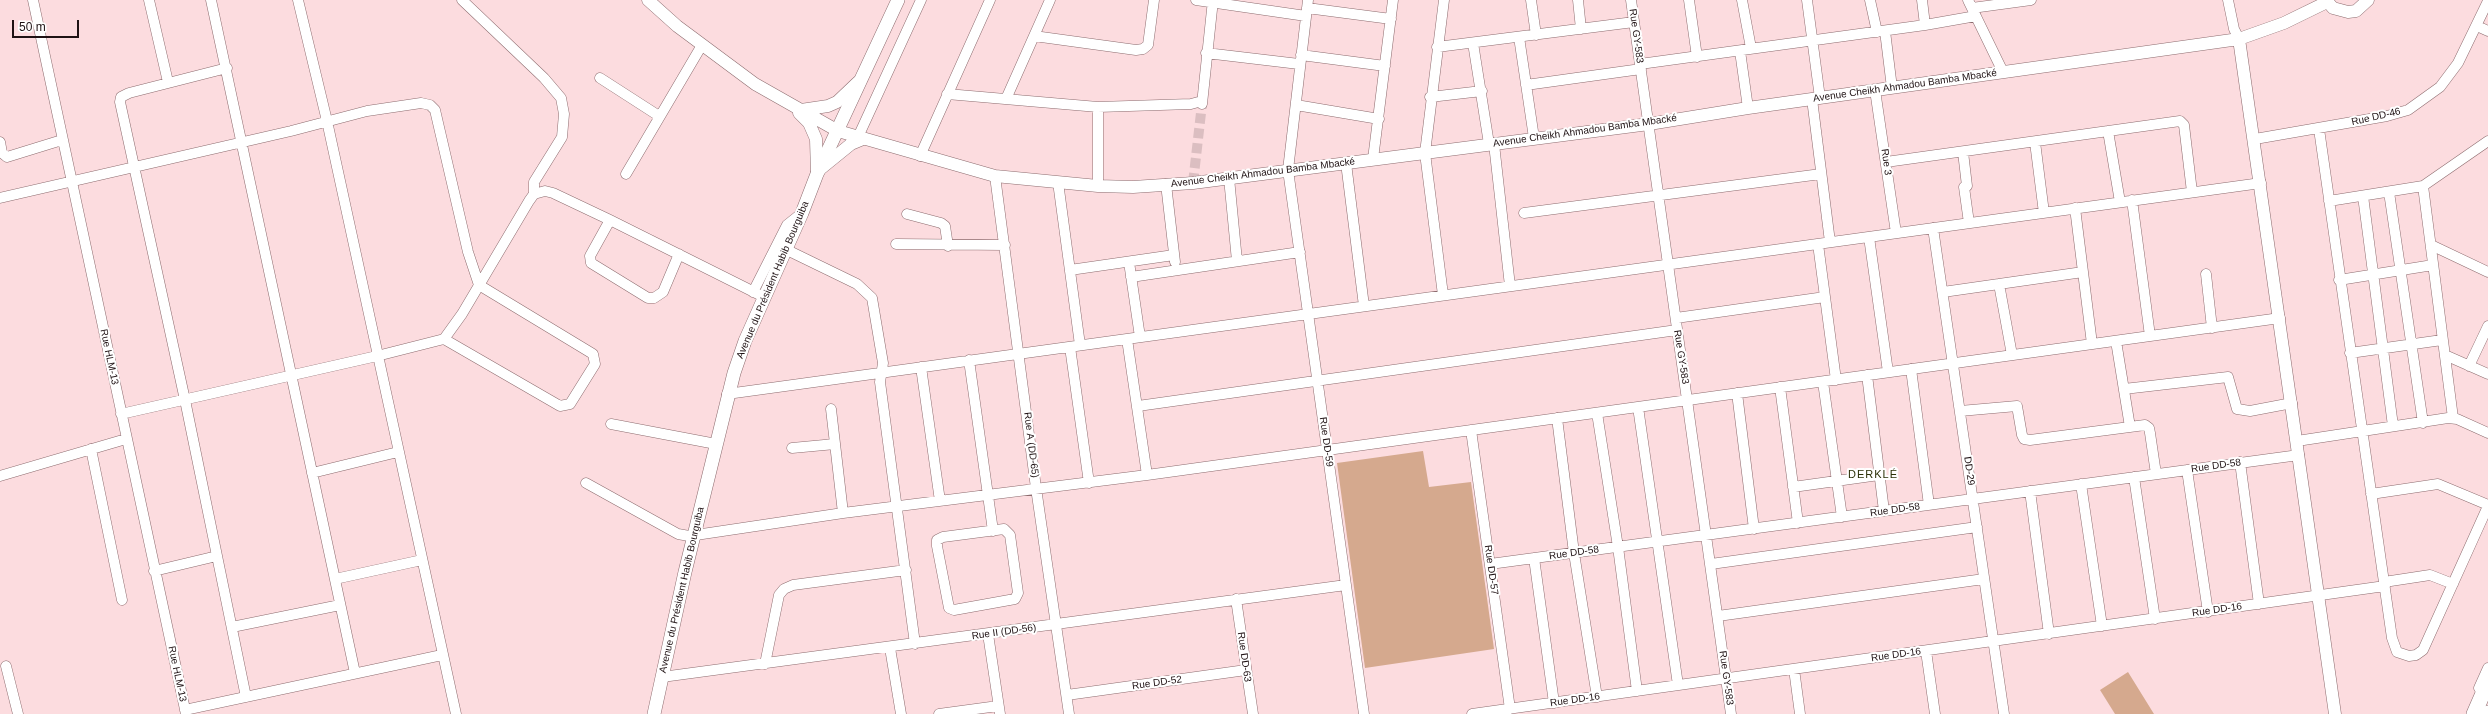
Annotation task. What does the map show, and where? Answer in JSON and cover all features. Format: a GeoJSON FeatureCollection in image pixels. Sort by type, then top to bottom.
{"type":"FeatureCollection","features":[{"type":"Feature","properties":{"kind":"main road","name":"Avenue du Président Habib Bourguiba"},"geometry":{"type":"LineString","coordinates":[[654,714],[728,394],[759,295],[785,249],[802,213],[818,172],[898,0]]}},
{"type":"Feature","properties":{"kind":"main road"},"geometry":{"type":"LineString","coordinates":[[2474,714],[2488,682]]}},
{"type":"Feature","properties":{"kind":"street","name":"Rue HLM-13"},"geometry":{"type":"LineString","coordinates":[[33,0],[70,181],[185,712]]}},
{"type":"Feature","properties":{"kind":"street"},"geometry":{"type":"LineString","coordinates":[[149,0],[168,82]]}},
{"type":"Feature","properties":{"kind":"street"},"geometry":{"type":"LineString","coordinates":[[211,0],[243,142],[355,673]]}},
{"type":"Feature","properties":{"kind":"street"},"geometry":{"type":"LineString","coordinates":[[298,0],[456,714]]}},
{"type":"Feature","properties":{"kind":"street"},"geometry":{"type":"LineString","coordinates":[[121,414],[377,356],[444,339],[462,314],[534,194],[534,182],[562,138],[564,114],[561,98],[544,78],[462,0]]}},
{"type":"Feature","properties":{"kind":"street","name":"Avenue Cheikh Ahmadou Bamba Mbacké"},"geometry":{"type":"LineString","coordinates":[[648,0],[702,45],[755,84],[838,131],[920,156],[995,176],[1098,186],[1166,184],[1229,178],[1425,153],[1649,124],[1748,108],[2239,39],[2284,23],[2327,1]]}},
{"type":"Feature","properties":{"kind":"street"},"geometry":{"type":"LineString","coordinates":[[818,172],[851,144],[861,138],[921,0]]}},
{"type":"Feature","properties":{"kind":"street"},"geometry":{"type":"LineString","coordinates":[[920,156],[990,0]]}},
{"type":"Feature","properties":{"kind":"street"},"geometry":{"type":"LineString","coordinates":[[1006,99],[1050,0]]}},
{"type":"Feature","properties":{"kind":"street"},"geometry":{"type":"LineString","coordinates":[[1034,36],[1136,50],[1143,49],[1148,45],[1154,0]]}},
{"type":"Feature","properties":{"kind":"street"},"geometry":{"type":"LineString","coordinates":[[1196,0],[1307,8],[1391,19]]}},
{"type":"Feature","properties":{"kind":"street"},"geometry":{"type":"LineString","coordinates":[[1373,159],[1394,0]]}},
{"type":"Feature","properties":{"kind":"street"},"geometry":{"type":"LineString","coordinates":[[1443,295],[1425,153],[1430,97],[1444,0]]}},
{"type":"Feature","properties":{"kind":"street"},"geometry":{"type":"LineString","coordinates":[[1531,0],[1536,35]]}},
{"type":"Feature","properties":{"kind":"street"},"geometry":{"type":"LineString","coordinates":[[1578,0],[1582,29]]}},
{"type":"Feature","properties":{"kind":"street","name":"Rue GY-583"},"geometry":{"type":"LineString","coordinates":[[1631,0],[1731,714]]}},
{"type":"Feature","properties":{"kind":"street"},"geometry":{"type":"LineString","coordinates":[[1689,0],[1697,57]]}},
{"type":"Feature","properties":{"kind":"street"},"geometry":{"type":"LineString","coordinates":[[1742,0],[1751,48]]}},
{"type":"Feature","properties":{"kind":"street"},"geometry":{"type":"LineString","coordinates":[[1807,0],[1813,40],[1821,174],[1830,242]]}},
{"type":"Feature","properties":{"kind":"street"},"geometry":{"type":"LineString","coordinates":[[1870,0],[1881,31],[1892,88]]}},
{"type":"Feature","properties":{"kind":"street"},"geometry":{"type":"LineString","coordinates":[[1922,0],[1925,25]]}},
{"type":"Feature","properties":{"kind":"street"},"geometry":{"type":"LineString","coordinates":[[1526,85],[1751,48],[1925,25],[1972,8],[2031,0]]}},
{"type":"Feature","properties":{"kind":"street"},"geometry":{"type":"LineString","coordinates":[[2228,0],[2239,39],[2255,139],[2335,714]]}},
{"type":"Feature","properties":{"kind":"street"},"geometry":{"type":"LineString","coordinates":[[2327,1],[2337,10],[2348,12],[2356,10],[2368,0]]}},
{"type":"Feature","properties":{"kind":"street"},"geometry":{"type":"LineString","coordinates":[[947,94],[1098,106],[1191,104],[1202,102],[1212,1]]}},
{"type":"Feature","properties":{"kind":"street","name":"Rue DD-46"},"geometry":{"type":"LineString","coordinates":[[2255,139],[2388,116],[2408,110],[2424,100],[2440,87],[2458,63],[2488,1]]}},
{"type":"Feature","properties":{"kind":"street","name":"Rue DD-59"},"geometry":{"type":"LineString","coordinates":[[1307,8],[1288,170],[1364,714]]}},
{"type":"Feature","properties":{"kind":"street"},"geometry":{"type":"LineString","coordinates":[[1972,8],[2003,72]]}},
{"type":"Feature","properties":{"kind":"street"},"geometry":{"type":"LineString","coordinates":[[1437,47],[1634,22]]}},
{"type":"Feature","properties":{"kind":"street"},"geometry":{"type":"LineString","coordinates":[[2476,26],[2488,31]]}},
{"type":"Feature","properties":{"kind":"street"},"geometry":{"type":"LineString","coordinates":[[1519,37],[1534,138]]}},
{"type":"Feature","properties":{"kind":"street"},"geometry":{"type":"LineString","coordinates":[[1473,43],[1491,144],[1510,286]]}},
{"type":"Feature","properties":{"kind":"street"},"geometry":{"type":"LineString","coordinates":[[626,174],[702,45]]}},
{"type":"Feature","properties":{"kind":"street"},"geometry":{"type":"LineString","coordinates":[[1740,51],[1748,108]]}},
{"type":"Feature","properties":{"kind":"street"},"geometry":{"type":"LineString","coordinates":[[1206,53],[1385,66]]}},
{"type":"Feature","properties":{"kind":"street"},"geometry":{"type":"LineString","coordinates":[[226,68],[168,82],[121,97],[120,106],[186,400],[246,697]]}},
{"type":"Feature","properties":{"kind":"street"},"geometry":{"type":"LineString","coordinates":[[797,108],[828,106],[837,102],[864,75]]}},
{"type":"Feature","properties":{"kind":"street"},"geometry":{"type":"LineString","coordinates":[[600,78],[659,116]]}},
{"type":"Feature","properties":{"kind":"street","name":"Rue 3"},"geometry":{"type":"LineString","coordinates":[[1876,90],[1896,233]]}},
{"type":"Feature","properties":{"kind":"street"},"geometry":{"type":"LineString","coordinates":[[1430,97],[1482,91]]}},
{"type":"Feature","properties":{"kind":"street"},"geometry":{"type":"LineString","coordinates":[[0,198],[133,166],[243,142],[367,111],[421,103],[430,105],[436,110],[468,252],[479,285],[593,354],[595,364],[570,404],[560,406],[444,339]]}},
{"type":"Feature","properties":{"kind":"street"},"geometry":{"type":"LineString","coordinates":[[1296,105],[1379,119]]}},
{"type":"Feature","properties":{"kind":"street"},"geometry":{"type":"LineString","coordinates":[[1098,106],[1098,186]]}},
{"type":"Feature","properties":{"kind":"street"},"geometry":{"type":"LineString","coordinates":[[797,108],[813,130],[816,138],[818,172]]}},
{"type":"Feature","properties":{"kind":"street"},"geometry":{"type":"LineString","coordinates":[[1886,162],[2180,121],[2184,125],[2192,192]]}},
{"type":"Feature","properties":{"kind":"street"},"geometry":{"type":"LineString","coordinates":[[2319,129],[2328,201],[2350,353],[2371,494],[2385,584],[2394,648],[2397,652],[2409,656],[2416,655],[2423,650],[2488,506],[2438,484],[2371,494]]}},
{"type":"Feature","properties":{"kind":"street"},"geometry":{"type":"LineString","coordinates":[[2108,131],[2120,202]]}},
{"type":"Feature","properties":{"kind":"street"},"geometry":{"type":"LineString","coordinates":[[0,142],[4,156],[7,157],[62,140]]}},
{"type":"Feature","properties":{"kind":"street"},"geometry":{"type":"LineString","coordinates":[[2328,201],[2423,186],[2488,141]]}},
{"type":"Feature","properties":{"kind":"street"},"geometry":{"type":"LineString","coordinates":[[2035,142],[2044,212]]}},
{"type":"Feature","properties":{"kind":"street"},"geometry":{"type":"LineString","coordinates":[[1963,152],[1969,223]]}},
{"type":"Feature","properties":{"kind":"street"},"geometry":{"type":"LineString","coordinates":[[1346,163],[1364,306]]}},
{"type":"Feature","properties":{"kind":"street"},"geometry":{"type":"LineString","coordinates":[[1524,213],[1821,174]]}},
{"type":"Feature","properties":{"kind":"street","name":"Rue A (DD-65)"},"geometry":{"type":"LineString","coordinates":[[995,176],[1036,488],[1058,625],[1069,714]]}},
{"type":"Feature","properties":{"kind":"street"},"geometry":{"type":"LineString","coordinates":[[1229,178],[1237,261]]}},
{"type":"Feature","properties":{"kind":"street"},"geometry":{"type":"LineString","coordinates":[[1058,182],[1070,270],[1075,346],[1089,482]]}},
{"type":"Feature","properties":{"kind":"street"},"geometry":{"type":"LineString","coordinates":[[728,394],[2261,183]]}},
{"type":"Feature","properties":{"kind":"street"},"geometry":{"type":"LineString","coordinates":[[1166,184],[1176,270]]}},
{"type":"Feature","properties":{"kind":"street"},"geometry":{"type":"LineString","coordinates":[[2423,186],[2453,418]]}},
{"type":"Feature","properties":{"kind":"street"},"geometry":{"type":"LineString","coordinates":[[534,194],[545,191],[553,193],[679,254],[759,295],[786,225],[802,213]]}},
{"type":"Feature","properties":{"kind":"street"},"geometry":{"type":"LineString","coordinates":[[2390,192],[2423,423]]}},
{"type":"Feature","properties":{"kind":"street"},"geometry":{"type":"LineString","coordinates":[[2363,196],[2394,426]]}},
{"type":"Feature","properties":{"kind":"street"},"geometry":{"type":"LineString","coordinates":[[2132,200],[2150,336]]}},
{"type":"Feature","properties":{"kind":"street"},"geometry":{"type":"LineString","coordinates":[[2075,208],[2092,344]]}},
{"type":"Feature","properties":{"kind":"street"},"geometry":{"type":"LineString","coordinates":[[908,214],[945,226],[948,246]]}},
{"type":"Feature","properties":{"kind":"street"},"geometry":{"type":"LineString","coordinates":[[610,220],[590,256],[591,263],[648,298],[654,298],[663,292],[679,254]]}},
{"type":"Feature","properties":{"kind":"street","name":"DD-29"},"geometry":{"type":"LineString","coordinates":[[1933,228],[2004,714]]}},
{"type":"Feature","properties":{"kind":"street"},"geometry":{"type":"LineString","coordinates":[[1869,237],[1888,372]]}},
{"type":"Feature","properties":{"kind":"street"},"geometry":{"type":"LineString","coordinates":[[896,244],[1005,246]]}},
{"type":"Feature","properties":{"kind":"street"},"geometry":{"type":"LineString","coordinates":[[1818,244],[1836,380]]}},
{"type":"Feature","properties":{"kind":"street"},"geometry":{"type":"LineString","coordinates":[[2431,245],[2488,272]]}},
{"type":"Feature","properties":{"kind":"street"},"geometry":{"type":"LineString","coordinates":[[785,249],[858,284],[872,298],[883,363],[880,382],[916,644]]}},
{"type":"Feature","properties":{"kind":"street"},"geometry":{"type":"LineString","coordinates":[[1131,277],[1300,252]]}},
{"type":"Feature","properties":{"kind":"street"},"geometry":{"type":"LineString","coordinates":[[1070,270],[1174,255]]}},
{"type":"Feature","properties":{"kind":"street"},"geometry":{"type":"LineString","coordinates":[[1129,262],[1140,337]]}},
{"type":"Feature","properties":{"kind":"street"},"geometry":{"type":"LineString","coordinates":[[2340,280],[2433,265]]}},
{"type":"Feature","properties":{"kind":"street"},"geometry":{"type":"LineString","coordinates":[[1943,292],[2083,272]]}},
{"type":"Feature","properties":{"kind":"street"},"geometry":{"type":"LineString","coordinates":[[2206,274],[2212,328]]}},
{"type":"Feature","properties":{"kind":"street"},"geometry":{"type":"LineString","coordinates":[[1999,284],[2012,355]]}},
{"type":"Feature","properties":{"kind":"street"},"geometry":{"type":"LineString","coordinates":[[1676,318],[1826,297]]}},
{"type":"Feature","properties":{"kind":"street"},"geometry":{"type":"LineString","coordinates":[[586,483],[678,534],[695,535],[844,513],[1147,475],[2280,318]]}},
{"type":"Feature","properties":{"kind":"street"},"geometry":{"type":"LineString","coordinates":[[2469,366],[2488,326]]}},
{"type":"Feature","properties":{"kind":"street"},"geometry":{"type":"LineString","coordinates":[[1138,406],[1677,330]]}},
{"type":"Feature","properties":{"kind":"street"},"geometry":{"type":"LineString","coordinates":[[1127,339],[1147,475]]}},
{"type":"Feature","properties":{"kind":"street"},"geometry":{"type":"LineString","coordinates":[[2350,353],[2442,340]]}},
{"type":"Feature","properties":{"kind":"street"},"geometry":{"type":"LineString","coordinates":[[2116,341],[2130,427]]}},
{"type":"Feature","properties":{"kind":"street"},"geometry":{"type":"LineString","coordinates":[[2445,355],[2488,374]]}},
{"type":"Feature","properties":{"kind":"street"},"geometry":{"type":"LineString","coordinates":[[969,360],[993,531]]}},
{"type":"Feature","properties":{"kind":"street"},"geometry":{"type":"LineString","coordinates":[[921,367],[940,501]]}},
{"type":"Feature","properties":{"kind":"street"},"geometry":{"type":"LineString","coordinates":[[1911,369],[1929,505]]}},
{"type":"Feature","properties":{"kind":"street"},"geometry":{"type":"LineString","coordinates":[[1867,376],[1884,511]]}},
{"type":"Feature","properties":{"kind":"street"},"geometry":{"type":"LineString","coordinates":[[2124,388],[2228,377],[2237,409],[2250,411],[2292,403]]}},
{"type":"Feature","properties":{"kind":"street"},"geometry":{"type":"LineString","coordinates":[[1823,382],[1842,517]]}},
{"type":"Feature","properties":{"kind":"street"},"geometry":{"type":"LineString","coordinates":[[1780,388],[1798,523]]}},
{"type":"Feature","properties":{"kind":"street"},"geometry":{"type":"LineString","coordinates":[[1737,393],[1754,529]]}},
{"type":"Feature","properties":{"kind":"street"},"geometry":{"type":"LineString","coordinates":[[1960,412],[2017,406],[2022,435],[2024,439],[2030,440],[2145,425],[2149,428],[2156,474]]}},
{"type":"Feature","properties":{"kind":"street"},"geometry":{"type":"LineString","coordinates":[[1638,407],[1659,542],[1678,685]]}},
{"type":"Feature","properties":{"kind":"street"},"geometry":{"type":"LineString","coordinates":[[830,409],[844,513]]}},
{"type":"Feature","properties":{"kind":"street"},"geometry":{"type":"LineString","coordinates":[[1597,413],[1618,547],[1637,691]]}},
{"type":"Feature","properties":{"kind":"street"},"geometry":{"type":"LineString","coordinates":[[1557,418],[1574,553],[1597,697]]}},
{"type":"Feature","properties":{"kind":"street"},"geometry":{"type":"LineString","coordinates":[[2298,441],[2453,418],[2488,433]]}},
{"type":"Feature","properties":{"kind":"street"},"geometry":{"type":"LineString","coordinates":[[611,424],[716,444]]}},
{"type":"Feature","properties":{"kind":"street","name":"Rue DD-57"},"geometry":{"type":"LineString","coordinates":[[1471,430],[1490,564],[1516,710]]}},
{"type":"Feature","properties":{"kind":"street"},"geometry":{"type":"LineString","coordinates":[[0,476],[126,439]]}},
{"type":"Feature","properties":{"kind":"street"},"geometry":{"type":"LineString","coordinates":[[792,448],[835,444]]}},
{"type":"Feature","properties":{"kind":"street"},"geometry":{"type":"LineString","coordinates":[[90,449],[122,600]]}},
{"type":"Feature","properties":{"kind":"street"},"geometry":{"type":"LineString","coordinates":[[312,473],[398,452]]}},
{"type":"Feature","properties":{"kind":"street","name":"Rue DD-58"},"geometry":{"type":"LineString","coordinates":[[1490,564],[2299,455]]}},
{"type":"Feature","properties":{"kind":"street"},"geometry":{"type":"LineString","coordinates":[[2240,462],[2259,604]]}},
{"type":"Feature","properties":{"kind":"street"},"geometry":{"type":"LineString","coordinates":[[2187,470],[2208,612]]}},
{"type":"Feature","properties":{"kind":"street"},"geometry":{"type":"LineString","coordinates":[[1793,488],[1879,475]]}},
{"type":"Feature","properties":{"kind":"street"},"geometry":{"type":"LineString","coordinates":[[2134,477],[2155,619]]}},
{"type":"Feature","properties":{"kind":"street"},"geometry":{"type":"LineString","coordinates":[[2081,484],[2102,626]]}},
{"type":"Feature","properties":{"kind":"street"},"geometry":{"type":"LineString","coordinates":[[2030,491],[2049,634]]}},
{"type":"Feature","properties":{"kind":"street"},"geometry":{"type":"LineString","coordinates":[[1711,564],[1977,527]]}},
{"type":"Feature","properties":{"kind":"street"},"geometry":{"type":"LineString","coordinates":[[1004,529],[1010,535],[1018,593],[1015,599],[954,610],[949,608],[938,553],[937,540],[943,537],[993,531],[1004,529]]}},
{"type":"Feature","properties":{"kind":"street"},"geometry":{"type":"LineString","coordinates":[[154,571],[217,556]]}},
{"type":"Feature","properties":{"kind":"street"},"geometry":{"type":"LineString","coordinates":[[1534,558],[1554,703]]}},
{"type":"Feature","properties":{"kind":"street"},"geometry":{"type":"LineString","coordinates":[[335,579],[422,560]]}},
{"type":"Feature","properties":{"kind":"street"},"geometry":{"type":"LineString","coordinates":[[765,664],[779,595],[784,589],[793,585],[906,570]]}},
{"type":"Feature","properties":{"kind":"street","name":"Rue DD-16"},"geometry":{"type":"LineString","coordinates":[[1472,714],[1516,710],[1678,685],[2319,596],[2430,575],[2453,584]]}},
{"type":"Feature","properties":{"kind":"street"},"geometry":{"type":"LineString","coordinates":[[1718,616],[1984,579]]}},
{"type":"Feature","properties":{"kind":"street","name":"Rue II (DD-56)"},"geometry":{"type":"LineString","coordinates":[[662,677],[890,648],[1346,585]]}},
{"type":"Feature","properties":{"kind":"street","name":"Rue DD-63"},"geometry":{"type":"LineString","coordinates":[[1236,600],[1253,714]]}},
{"type":"Feature","properties":{"kind":"street"},"geometry":{"type":"LineString","coordinates":[[232,627],[340,606]]}},
{"type":"Feature","properties":{"kind":"street"},"geometry":{"type":"LineString","coordinates":[[939,714],[999,710],[988,634]]}},
{"type":"Feature","properties":{"kind":"street"},"geometry":{"type":"LineString","coordinates":[[890,648],[901,714]]}},
{"type":"Feature","properties":{"kind":"street"},"geometry":{"type":"LineString","coordinates":[[1926,651],[1935,714]]}},
{"type":"Feature","properties":{"kind":"street"},"geometry":{"type":"LineString","coordinates":[[185,712],[246,697],[442,655]]}},
{"type":"Feature","properties":{"kind":"street"},"geometry":{"type":"LineString","coordinates":[[6,666],[18,714]]}},
{"type":"Feature","properties":{"kind":"street"},"geometry":{"type":"LineString","coordinates":[[2467,714],[2488,668]]}},
{"type":"Feature","properties":{"kind":"street"},"geometry":{"type":"LineString","coordinates":[[1794,669],[1800,714]]}},
{"type":"Feature","properties":{"kind":"street","name":"Rue DD-52"},"geometry":{"type":"LineString","coordinates":[[1067,695],[1246,670]]}},
{"type":"Feature","properties":{"kind":"shaded area"},"geometry":{"type":"Polygon","coordinates":[[[1423,451],[1429,487],[1471,482],[1494,649],[1365,668],[1337,463],[1423,451]]]}},
{"type":"Feature","properties":{"kind":"shaded area"},"geometry":{"type":"Polygon","coordinates":[[[2128,672],[2154,714],[2115,714],[2100,690],[2128,672]]]}},
{"type":"Feature","properties":{"kind":"tunnel"},"geometry":{"type":"LineString","coordinates":[[1193,183],[1202,104]]}},
{"type":"Feature","properties":{"kind":"district","name":"DERKLÉ"},"geometry":{"type":"Point","coordinates":[1873,475]}}]}
